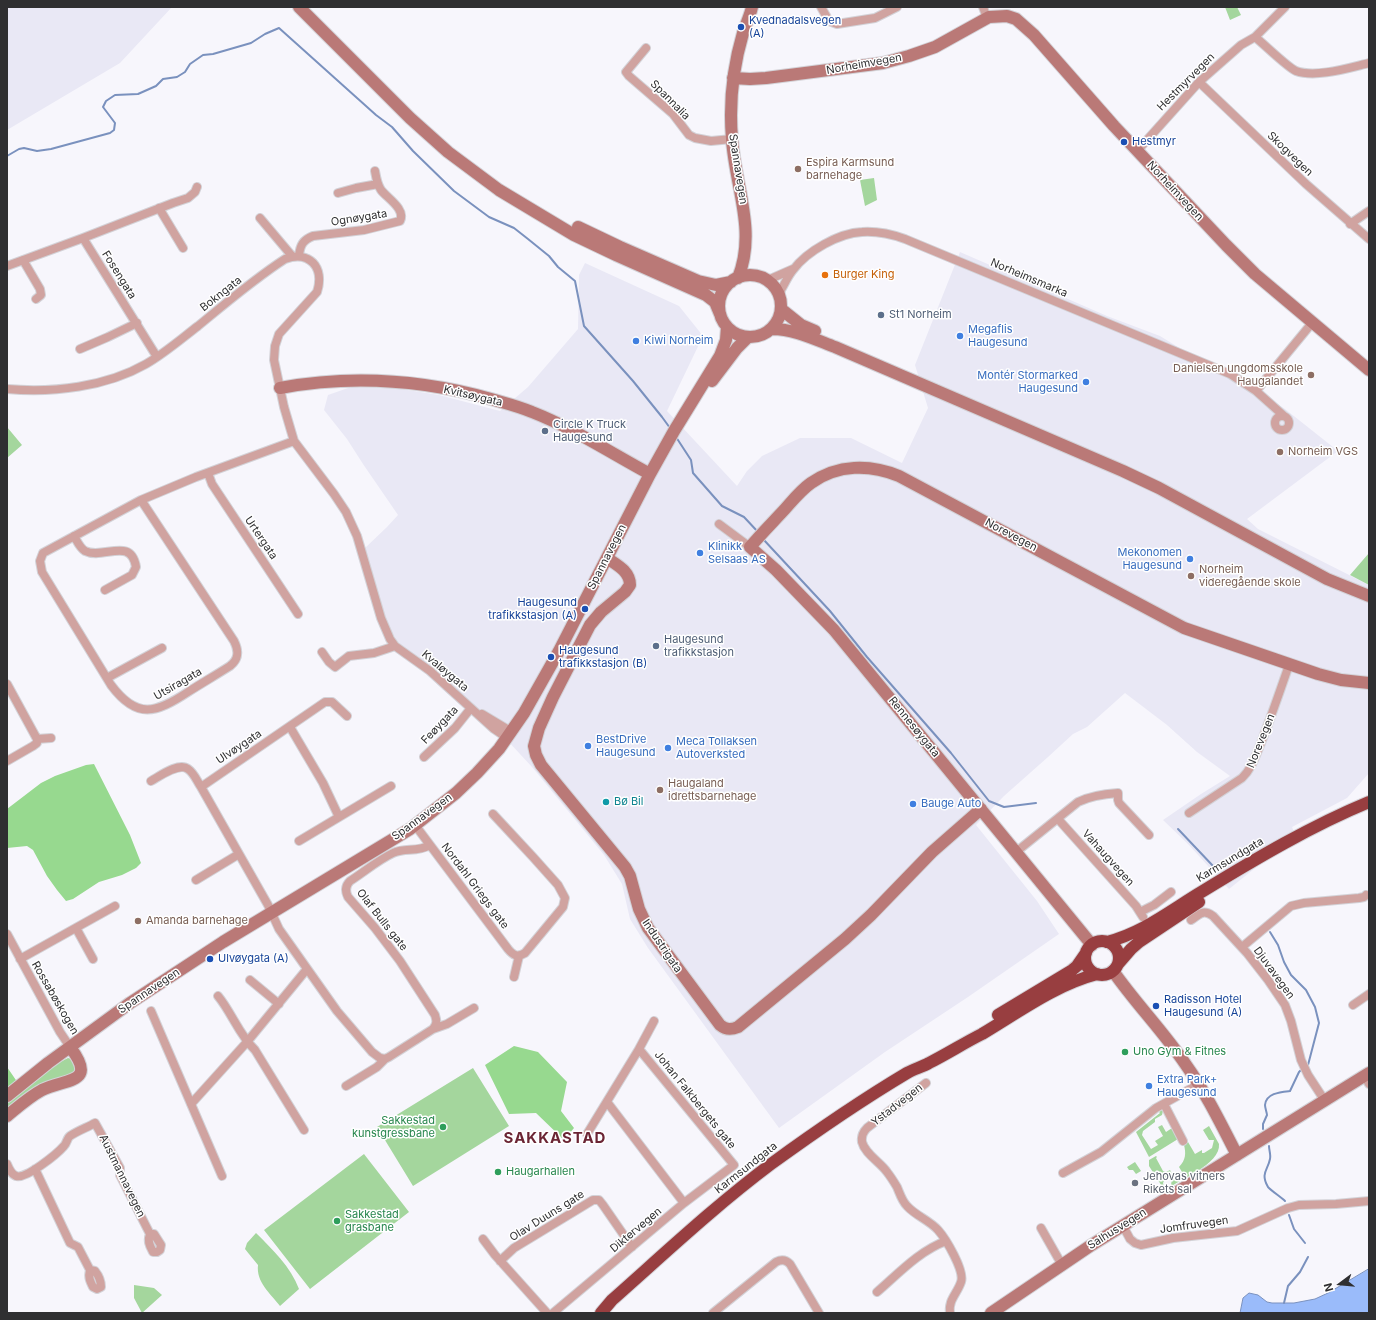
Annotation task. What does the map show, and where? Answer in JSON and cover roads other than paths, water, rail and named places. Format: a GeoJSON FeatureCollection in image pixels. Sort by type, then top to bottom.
{"type":"FeatureCollection","features":[{"type":"Feature","properties":{"kind":"highway","name":"Karmsundgata"},"geometry":{"type":"LineString","coordinates":[[1107,942],[1143,929],[1175,908],[1309,829],[1369,802]]}},
{"type":"Feature","properties":{"kind":"highway","name":"Karmsundgata"},"geometry":{"type":"LineString","coordinates":[[1116,967],[1139,942],[1269,858],[1311,834],[1369,808]]}},
{"type":"Feature","properties":{"kind":"highway"},"geometry":{"type":"LineString","coordinates":[[1098,942],[1107,942],[1116,949],[1119,958],[1116,967],[1104,975],[1097,974],[1088,968],[1085,961],[1089,949],[1098,942]]}},
{"type":"Feature","properties":{"kind":"highway","name":"Karmsundgata"},"geometry":{"type":"LineString","coordinates":[[600,1313],[612,1300],[707,1216],[769,1166],[842,1115],[909,1072],[924,1060],[1077,966],[1089,949]]}},
{"type":"Feature","properties":{"kind":"highway","name":"Karmsundgata"},"geometry":{"type":"LineString","coordinates":[[909,1072],[928,1064],[998,1025],[1055,990],[1097,974]]}},
{"type":"Feature","properties":{"kind":"highway","name":"Karmsundgata"},"geometry":{"type":"LineString","coordinates":[[592,1313],[612,1300]]}},
{"type":"Feature","properties":{"kind":"main road"},"geometry":{"type":"LineString","coordinates":[[299,7],[405,114],[448,152],[474,172],[519,202],[574,235],[706,295],[715,302],[727,327],[739,335],[748,337],[758,336],[772,328],[778,320],[781,309],[779,294],[774,286],[762,278],[744,276],[716,285],[709,284],[626,250],[564,221],[502,183],[454,147],[420,117],[309,7]]}},
{"type":"Feature","properties":{"kind":"main road","name":"Spannavegen"},"geometry":{"type":"LineString","coordinates":[[752,7],[738,50],[733,78],[731,96],[732,139],[735,162],[744,203],[746,238],[750,261],[762,278]]}},
{"type":"Feature","properties":{"kind":"main road","name":"Norheimvegen"},"geometry":{"type":"LineString","coordinates":[[733,78],[766,78],[883,63],[909,56],[935,46],[985,13],[989,17],[1007,16],[1016,19],[1034,35],[1104,115],[1255,274],[1369,370]]}},
{"type":"Feature","properties":{"kind":"main road","name":"Spannavegen"},"geometry":{"type":"LineString","coordinates":[[734,280],[744,259],[746,238]]}},
{"type":"Feature","properties":{"kind":"main road"},"geometry":{"type":"LineString","coordinates":[[720,314],[719,308],[721,296],[726,286],[734,280]]}},
{"type":"Feature","properties":{"kind":"main road"},"geometry":{"type":"LineString","coordinates":[[781,309],[801,325],[1129,464],[1322,568],[1369,588]]}},
{"type":"Feature","properties":{"kind":"main road"},"geometry":{"type":"LineString","coordinates":[[693,402],[724,348],[727,327]]}},
{"type":"Feature","properties":{"kind":"main road"},"geometry":{"type":"LineString","coordinates":[[772,328],[798,332],[1097,459],[1159,488],[1327,578],[1369,596]]}},
{"type":"Feature","properties":{"kind":"main road"},"geometry":{"type":"LineString","coordinates":[[693,402],[701,395],[737,348],[748,337]]}},
{"type":"Feature","properties":{"kind":"main road","name":"Kvitsøygata"},"geometry":{"type":"LineString","coordinates":[[280,388],[368,380],[421,385],[462,392],[531,411],[650,474]]}},
{"type":"Feature","properties":{"kind":"main road","name":"Spannavegen"},"geometry":{"type":"LineString","coordinates":[[7,1096],[130,1003],[223,942],[272,914],[415,825],[469,780],[499,749],[524,713],[650,474],[693,402]]}},
{"type":"Feature","properties":{"kind":"main road","name":"Norevegen"},"geometry":{"type":"LineString","coordinates":[[750,547],[803,490],[818,479],[831,473],[852,468],[866,467],[883,470],[899,476],[1184,628],[1236,645],[1289,665],[1342,680],[1369,683]]}},
{"type":"Feature","properties":{"kind":"main road","name":"Rennesøygata"},"geometry":{"type":"LineString","coordinates":[[750,547],[776,570],[834,630],[1016,852],[1089,949]]}},
{"type":"Feature","properties":{"kind":"main road","name":"Industrigata"},"geometry":{"type":"LineString","coordinates":[[607,558],[624,570],[628,576],[630,585],[625,592],[595,618],[583,636],[539,728],[534,746],[536,755],[541,765],[625,867],[630,876],[639,910],[648,928],[694,992],[724,1028],[728,1030],[738,1027],[845,939],[871,915],[932,852],[981,809]]}},
{"type":"Feature","properties":{"kind":"main road"},"geometry":{"type":"LineString","coordinates":[[1116,967],[1143,1011],[1168,1040],[1199,1084],[1237,1155]]}},
{"type":"Feature","properties":{"kind":"main road"},"geometry":{"type":"LineString","coordinates":[[7,1116],[28,1099],[41,1091],[51,1086],[70,1082],[78,1078],[81,1065],[77,1056],[70,1047]]}},
{"type":"Feature","properties":{"kind":"main road","name":"Salhusvegen"},"geometry":{"type":"LineString","coordinates":[[991,1313],[1123,1226],[1325,1101],[1367,1078]]}},
{"type":"Feature","properties":{"kind":"street"},"geometry":{"type":"LineString","coordinates":[[821,7],[829,21],[837,24],[875,18],[897,7]]}},
{"type":"Feature","properties":{"kind":"street","name":"Hestmyrvegen"},"geometry":{"type":"LineString","coordinates":[[1138,150],[1199,82],[1241,45],[1255,36],[1285,7]]}},
{"type":"Feature","properties":{"kind":"street"},"geometry":{"type":"LineString","coordinates":[[1255,36],[1295,70],[1314,73],[1337,71],[1369,64]]}},
{"type":"Feature","properties":{"kind":"street","name":"Spannalia"},"geometry":{"type":"LineString","coordinates":[[646,48],[626,72],[673,114],[689,135],[695,138],[711,141],[732,139]]}},
{"type":"Feature","properties":{"kind":"street","name":"Skogvegen"},"geometry":{"type":"LineString","coordinates":[[1199,82],[1306,184],[1369,239]]}},
{"type":"Feature","properties":{"kind":"street","name":"Ognøygata"},"geometry":{"type":"LineString","coordinates":[[295,256],[302,243],[307,238],[313,236],[364,230],[400,221],[402,218],[400,211],[381,190],[375,171]]}},
{"type":"Feature","properties":{"kind":"street"},"geometry":{"type":"LineString","coordinates":[[338,194],[356,188],[378,184]]}},
{"type":"Feature","properties":{"kind":"street"},"geometry":{"type":"LineString","coordinates":[[7,266],[188,198],[195,192],[197,187]]}},
{"type":"Feature","properties":{"kind":"street"},"geometry":{"type":"LineString","coordinates":[[159,208],[184,248]]}},
{"type":"Feature","properties":{"kind":"street"},"geometry":{"type":"LineString","coordinates":[[1350,224],[1369,211]]}},
{"type":"Feature","properties":{"kind":"street"},"geometry":{"type":"LineString","coordinates":[[260,218],[295,256],[312,261],[320,275],[320,283],[313,298],[279,334],[275,346],[274,360],[284,407],[294,441],[334,494],[352,524],[357,536],[380,618],[395,646],[374,654],[348,656],[335,666],[329,662],[322,652]]}},
{"type":"Feature","properties":{"kind":"street","name":"Norheimsmarka"},"geometry":{"type":"LineString","coordinates":[[779,294],[793,269],[821,246],[835,239],[862,232],[890,234],[1243,381],[1284,416]]}},
{"type":"Feature","properties":{"kind":"street","name":"Fosengata"},"geometry":{"type":"LineString","coordinates":[[83,238],[157,357]]}},
{"type":"Feature","properties":{"kind":"street","name":"Bokngata"},"geometry":{"type":"LineString","coordinates":[[7,389],[65,389],[90,385],[119,376],[144,365],[170,348],[278,264],[285,259],[295,256]]}},
{"type":"Feature","properties":{"kind":"street"},"geometry":{"type":"LineString","coordinates":[[23,260],[40,289],[41,295],[36,299]]}},
{"type":"Feature","properties":{"kind":"street","name":"Norheimsmarka"},"geometry":{"type":"LineString","coordinates":[[762,278],[793,269]]}},
{"type":"Feature","properties":{"kind":"street"},"geometry":{"type":"LineString","coordinates":[[80,349],[108,338],[137,323]]}},
{"type":"Feature","properties":{"kind":"street"},"geometry":{"type":"LineString","coordinates":[[1256,391],[1312,323]]}},
{"type":"Feature","properties":{"kind":"street","name":"Utsiragata"},"geometry":{"type":"LineString","coordinates":[[142,500],[234,641],[238,653],[234,662],[224,670],[171,703],[156,709],[140,709],[121,698],[45,578],[40,567],[43,553],[142,500],[208,473],[294,441]]}},
{"type":"Feature","properties":{"kind":"street","name":"Urtergata"},"geometry":{"type":"LineString","coordinates":[[208,473],[212,484],[298,614]]}},
{"type":"Feature","properties":{"kind":"street","name":"Rennesøygata"},"geometry":{"type":"LineString","coordinates":[[720,524],[750,547]]}},
{"type":"Feature","properties":{"kind":"street"},"geometry":{"type":"LineString","coordinates":[[74,536],[81,548],[90,553],[121,550],[130,553],[133,558],[136,567],[132,575],[105,590]]}},
{"type":"Feature","properties":{"kind":"street","name":"Kvaløygata"},"geometry":{"type":"LineString","coordinates":[[395,646],[430,671],[471,708],[509,735]]}},
{"type":"Feature","properties":{"kind":"street"},"geometry":{"type":"LineString","coordinates":[[107,678],[162,648]]}},
{"type":"Feature","properties":{"kind":"street","name":"Norevegen"},"geometry":{"type":"LineString","coordinates":[[1189,813],[1242,778],[1248,772],[1254,762],[1268,726],[1289,665]]}},
{"type":"Feature","properties":{"kind":"street"},"geometry":{"type":"LineString","coordinates":[[7,684],[37,739],[37,743],[33,746],[7,761]]}},
{"type":"Feature","properties":{"kind":"street","name":"Ulvøygata"},"geometry":{"type":"LineString","coordinates":[[201,787],[326,702],[332,702],[347,716]]}},
{"type":"Feature","properties":{"kind":"street","name":"Feøygata"},"geometry":{"type":"LineString","coordinates":[[424,757],[455,728],[471,708]]}},
{"type":"Feature","properties":{"kind":"street"},"geometry":{"type":"LineString","coordinates":[[290,726],[323,783],[339,817]]}},
{"type":"Feature","properties":{"kind":"street"},"geometry":{"type":"LineString","coordinates":[[37,739],[51,738]]}},
{"type":"Feature","properties":{"kind":"street"},"geometry":{"type":"LineString","coordinates":[[151,781],[178,767],[182,766],[189,770],[201,787],[268,905],[279,929],[337,1011],[372,1052],[376,1056],[385,1059]]}},
{"type":"Feature","properties":{"kind":"street"},"geometry":{"type":"LineString","coordinates":[[299,841],[391,786]]}},
{"type":"Feature","properties":{"kind":"street"},"geometry":{"type":"LineString","coordinates":[[1016,852],[1058,819],[1064,812],[1081,800],[1094,796],[1118,793],[1118,800],[1120,803],[1149,835]]}},
{"type":"Feature","properties":{"kind":"street"},"geometry":{"type":"LineString","coordinates":[[493,814],[538,862],[560,889],[565,898],[565,902],[561,910],[525,953],[519,956],[514,977]]}},
{"type":"Feature","properties":{"kind":"street","name":"Vahaugvegen"},"geometry":{"type":"LineString","coordinates":[[1058,819],[1142,914],[1171,892]]}},
{"type":"Feature","properties":{"kind":"street","name":"Nordahl Griegs gate"},"geometry":{"type":"LineString","coordinates":[[415,825],[508,949],[512,954],[519,956]]}},
{"type":"Feature","properties":{"kind":"street","name":"Olaf Bulls gate"},"geometry":{"type":"LineString","coordinates":[[430,844],[420,850],[406,850],[393,853],[350,881],[346,885],[346,889],[348,897],[375,928],[400,961],[435,1015],[436,1025],[434,1029]]}},
{"type":"Feature","properties":{"kind":"street"},"geometry":{"type":"LineString","coordinates":[[196,880],[239,854]]}},
{"type":"Feature","properties":{"kind":"street","name":"Djuvavegen"},"geometry":{"type":"LineString","coordinates":[[1242,948],[1291,906],[1304,903],[1359,898],[1366,895]]}},
{"type":"Feature","properties":{"kind":"street","name":"Rossabøskogen"},"geometry":{"type":"LineString","coordinates":[[20,959],[116,906]]}},
{"type":"Feature","properties":{"kind":"street","name":"Djuvavegen"},"geometry":{"type":"LineString","coordinates":[[1191,920],[1203,912],[1207,913],[1216,920],[1242,948],[1268,980],[1285,1005],[1293,1028],[1301,1060],[1308,1075],[1325,1101]]}},
{"type":"Feature","properties":{"kind":"street"},"geometry":{"type":"LineString","coordinates":[[76,928],[93,959]]}},
{"type":"Feature","properties":{"kind":"street","name":"Rossabøskogen"},"geometry":{"type":"LineString","coordinates":[[7,934],[60,1032],[70,1047]]}},
{"type":"Feature","properties":{"kind":"street"},"geometry":{"type":"LineString","coordinates":[[191,1104],[247,1042],[307,969]]}},
{"type":"Feature","properties":{"kind":"street"},"geometry":{"type":"LineString","coordinates":[[250,980],[279,1004]]}},
{"type":"Feature","properties":{"kind":"street"},"geometry":{"type":"LineString","coordinates":[[1353,1005],[1369,994]]}},
{"type":"Feature","properties":{"kind":"street"},"geometry":{"type":"LineString","coordinates":[[218,996],[247,1042],[255,1050],[304,1130]]}},
{"type":"Feature","properties":{"kind":"street"},"geometry":{"type":"LineString","coordinates":[[346,1086],[377,1066],[385,1059],[434,1029],[448,1024],[474,1008]]}},
{"type":"Feature","properties":{"kind":"street"},"geometry":{"type":"LineString","coordinates":[[151,1011],[222,1176]]}},
{"type":"Feature","properties":{"kind":"street","name":"Johan Falkbergets gate"},"geometry":{"type":"LineString","coordinates":[[587,1134],[639,1049],[654,1021]]}},
{"type":"Feature","properties":{"kind":"street","name":"Johan Falkbergets gate"},"geometry":{"type":"LineString","coordinates":[[639,1049],[734,1165]]}},
{"type":"Feature","properties":{"kind":"street","name":"Ystadvegen"},"geometry":{"type":"LineString","coordinates":[[926,1082],[867,1128],[864,1132],[862,1140],[865,1148],[892,1178],[907,1207],[936,1228],[946,1241]]}},
{"type":"Feature","properties":{"kind":"street"},"geometry":{"type":"LineString","coordinates":[[1063,1173],[1101,1152],[1164,1104],[1199,1084]]}},
{"type":"Feature","properties":{"kind":"street"},"geometry":{"type":"LineString","coordinates":[[607,1102],[684,1203]]}},
{"type":"Feature","properties":{"kind":"street"},"geometry":{"type":"LineString","coordinates":[[1164,1104],[1183,1141]]}},
{"type":"Feature","properties":{"kind":"street","name":"Austmannavegen"},"geometry":{"type":"LineString","coordinates":[[7,1164],[11,1173],[20,1177],[44,1163],[65,1146],[70,1136],[95,1124],[120,1168],[120,1175],[150,1234]]}},
{"type":"Feature","properties":{"kind":"street","name":"Diktervegen"},"geometry":{"type":"LineString","coordinates":[[553,1313],[684,1203],[734,1165]]}},
{"type":"Feature","properties":{"kind":"street"},"geometry":{"type":"LineString","coordinates":[[35,1169],[70,1243],[78,1247],[90,1270]]}},
{"type":"Feature","properties":{"kind":"street","name":"Olav Duuns gate"},"geometry":{"type":"LineString","coordinates":[[500,1261],[514,1248],[593,1200],[599,1200],[632,1247]]}},
{"type":"Feature","properties":{"kind":"street","name":"Jomfruvegen"},"geometry":{"type":"LineString","coordinates":[[1123,1226],[1130,1239],[1141,1245],[1181,1237],[1237,1231],[1288,1208],[1299,1205],[1369,1201]]}},
{"type":"Feature","properties":{"kind":"street"},"geometry":{"type":"LineString","coordinates":[[1041,1228],[1062,1265]]}},
{"type":"Feature","properties":{"kind":"street"},"geometry":{"type":"LineString","coordinates":[[483,1239],[500,1261],[547,1313]]}},
{"type":"Feature","properties":{"kind":"street"},"geometry":{"type":"LineString","coordinates":[[877,1292],[918,1256],[934,1246],[946,1241],[959,1267],[962,1279],[958,1289],[951,1299],[950,1313]]}},
{"type":"Feature","properties":{"kind":"street"},"geometry":{"type":"LineString","coordinates":[[713,1313],[780,1260],[788,1261],[820,1313]]}},
{"type":"Feature","properties":{"kind":"water"},"geometry":{"type":"Polygon","coordinates":[[[1369,1269],[1369,1313],[1240,1313],[1243,1298],[1249,1293],[1258,1295],[1267,1302],[1272,1303],[1294,1303],[1315,1299],[1369,1269]]]}},
{"type":"Feature","properties":{"kind":"waterway"},"geometry":{"type":"LineString","coordinates":[[7,156],[19,149],[24,148],[37,151],[51,149],[110,133],[114,130],[115,123],[103,107],[106,101],[115,95],[138,94],[156,86],[163,79],[177,77],[185,72],[190,64],[203,55],[213,54],[251,43],[265,34],[279,28],[376,115],[392,127],[413,151],[454,191],[489,217],[514,228],[549,256],[558,267],[575,281],[584,326],[633,381],[670,428]]}},
{"type":"Feature","properties":{"kind":"waterway"},"geometry":{"type":"LineString","coordinates":[[676,437],[691,460],[693,473],[722,506],[744,517],[758,532]]}},
{"type":"Feature","properties":{"kind":"waterway"},"geometry":{"type":"LineString","coordinates":[[763,539],[830,611],[867,657],[951,753],[989,801],[1004,807],[1036,803]]}},
{"type":"Feature","properties":{"kind":"waterway"},"geometry":{"type":"LineString","coordinates":[[1178,829],[1214,867]]}},
{"type":"Feature","properties":{"kind":"waterway"},"geometry":{"type":"LineString","coordinates":[[1270,932],[1278,945],[1284,962],[1291,975],[1306,990],[1315,1007],[1319,1023],[1308,1065],[1306,1067]]}},
{"type":"Feature","properties":{"kind":"waterway"},"geometry":{"type":"LineString","coordinates":[[1263,1129],[1263,1124],[1267,1115],[1265,1106],[1266,1101],[1274,1094],[1290,1091],[1302,1069]]}},
{"type":"Feature","properties":{"kind":"waterway"},"geometry":{"type":"LineString","coordinates":[[1269,1146],[1270,1157],[1265,1172],[1266,1182],[1269,1188],[1285,1201]]}},
{"type":"Feature","properties":{"kind":"waterway"},"geometry":{"type":"LineString","coordinates":[[1289,1215],[1294,1229],[1305,1243]]}},
{"type":"Feature","properties":{"kind":"waterway"},"geometry":{"type":"LineString","coordinates":[[1284,1303],[1288,1286],[1300,1272],[1308,1257]]}},
{"type":"Feature","properties":{"kind":"place","name":"Kvednadalsvegen (A)"},"geometry":{"type":"Point","coordinates":[741,27]}},
{"type":"Feature","properties":{"kind":"place","name":"Hestmyr"},"geometry":{"type":"Point","coordinates":[1124,142]}},
{"type":"Feature","properties":{"kind":"place","name":"Espira Karmsund barnehage"},"geometry":{"type":"Point","coordinates":[798,169]}},
{"type":"Feature","properties":{"kind":"place","name":"Burger King"},"geometry":{"type":"Point","coordinates":[825,275]}},
{"type":"Feature","properties":{"kind":"place","name":"St1 Norheim"},"geometry":{"type":"Point","coordinates":[881,315]}},
{"type":"Feature","properties":{"kind":"place","name":"Megaflis Haugesund"},"geometry":{"type":"Point","coordinates":[960,336]}},
{"type":"Feature","properties":{"kind":"place","name":"Kiwi Norheim"},"geometry":{"type":"Point","coordinates":[636,341]}},
{"type":"Feature","properties":{"kind":"place","name":"Danielsen ungdomsskole Haugalandet"},"geometry":{"type":"Point","coordinates":[1311,375]}},
{"type":"Feature","properties":{"kind":"place","name":"Montér Stormarked Haugesund"},"geometry":{"type":"Point","coordinates":[1086,382]}},
{"type":"Feature","properties":{"kind":"place","name":"Circle K Truck Haugesund"},"geometry":{"type":"Point","coordinates":[545,431]}},
{"type":"Feature","properties":{"kind":"place","name":"Norheim VGS"},"geometry":{"type":"Point","coordinates":[1280,452]}},
{"type":"Feature","properties":{"kind":"place","name":"Klinikk Selsaas AS"},"geometry":{"type":"Point","coordinates":[700,553]}},
{"type":"Feature","properties":{"kind":"place","name":"Mekonomen Haugesund"},"geometry":{"type":"Point","coordinates":[1190,559]}},
{"type":"Feature","properties":{"kind":"place","name":"Norheim videregående skole"},"geometry":{"type":"Point","coordinates":[1191,576]}},
{"type":"Feature","properties":{"kind":"place","name":"Haugesund trafikkstasjon (A)"},"geometry":{"type":"Point","coordinates":[585,609]}},
{"type":"Feature","properties":{"kind":"place","name":"Haugesund trafikkstasjon"},"geometry":{"type":"Point","coordinates":[656,646]}},
{"type":"Feature","properties":{"kind":"place","name":"Haugesund trafikkstasjon (B)"},"geometry":{"type":"Point","coordinates":[551,657]}},
{"type":"Feature","properties":{"kind":"place","name":"BestDrive Haugesund"},"geometry":{"type":"Point","coordinates":[588,746]}},
{"type":"Feature","properties":{"kind":"place","name":"Meca Tollaksen Autoverksted"},"geometry":{"type":"Point","coordinates":[668,748]}},
{"type":"Feature","properties":{"kind":"place","name":"Haugaland idrettsbarnehage"},"geometry":{"type":"Point","coordinates":[660,790]}},
{"type":"Feature","properties":{"kind":"place","name":"Bø Bil"},"geometry":{"type":"Point","coordinates":[606,802]}},
{"type":"Feature","properties":{"kind":"place","name":"Bauge Auto"},"geometry":{"type":"Point","coordinates":[913,804]}},
{"type":"Feature","properties":{"kind":"place","name":"Amanda barnehage"},"geometry":{"type":"Point","coordinates":[138,921]}},
{"type":"Feature","properties":{"kind":"place","name":"Ulvøygata (A)"},"geometry":{"type":"Point","coordinates":[210,959]}},
{"type":"Feature","properties":{"kind":"place","name":"Radisson Hotel Haugesund (A)"},"geometry":{"type":"Point","coordinates":[1156,1006]}},
{"type":"Feature","properties":{"kind":"place","name":"Uno Gym & Fitnes"},"geometry":{"type":"Point","coordinates":[1125,1052]}},
{"type":"Feature","properties":{"kind":"place","name":"Extra Park+ Haugesund"},"geometry":{"type":"Point","coordinates":[1149,1086]}},
{"type":"Feature","properties":{"kind":"place","name":"Sakkestad kunstgressbane"},"geometry":{"type":"Point","coordinates":[443,1127]}},
{"type":"Feature","properties":{"kind":"place","name":"Haugarhallen"},"geometry":{"type":"Point","coordinates":[498,1172]}},
{"type":"Feature","properties":{"kind":"place","name":"Jehovas vitners Rikets sal"},"geometry":{"type":"Point","coordinates":[1135,1183]}},
{"type":"Feature","properties":{"kind":"place","name":"Sakkestad grasbane"},"geometry":{"type":"Point","coordinates":[337,1221]}},
{"type":"Feature","properties":{"kind":"district","name":"SAKKASTAD"},"geometry":{"type":"Point","coordinates":[555,1138]}}]}
